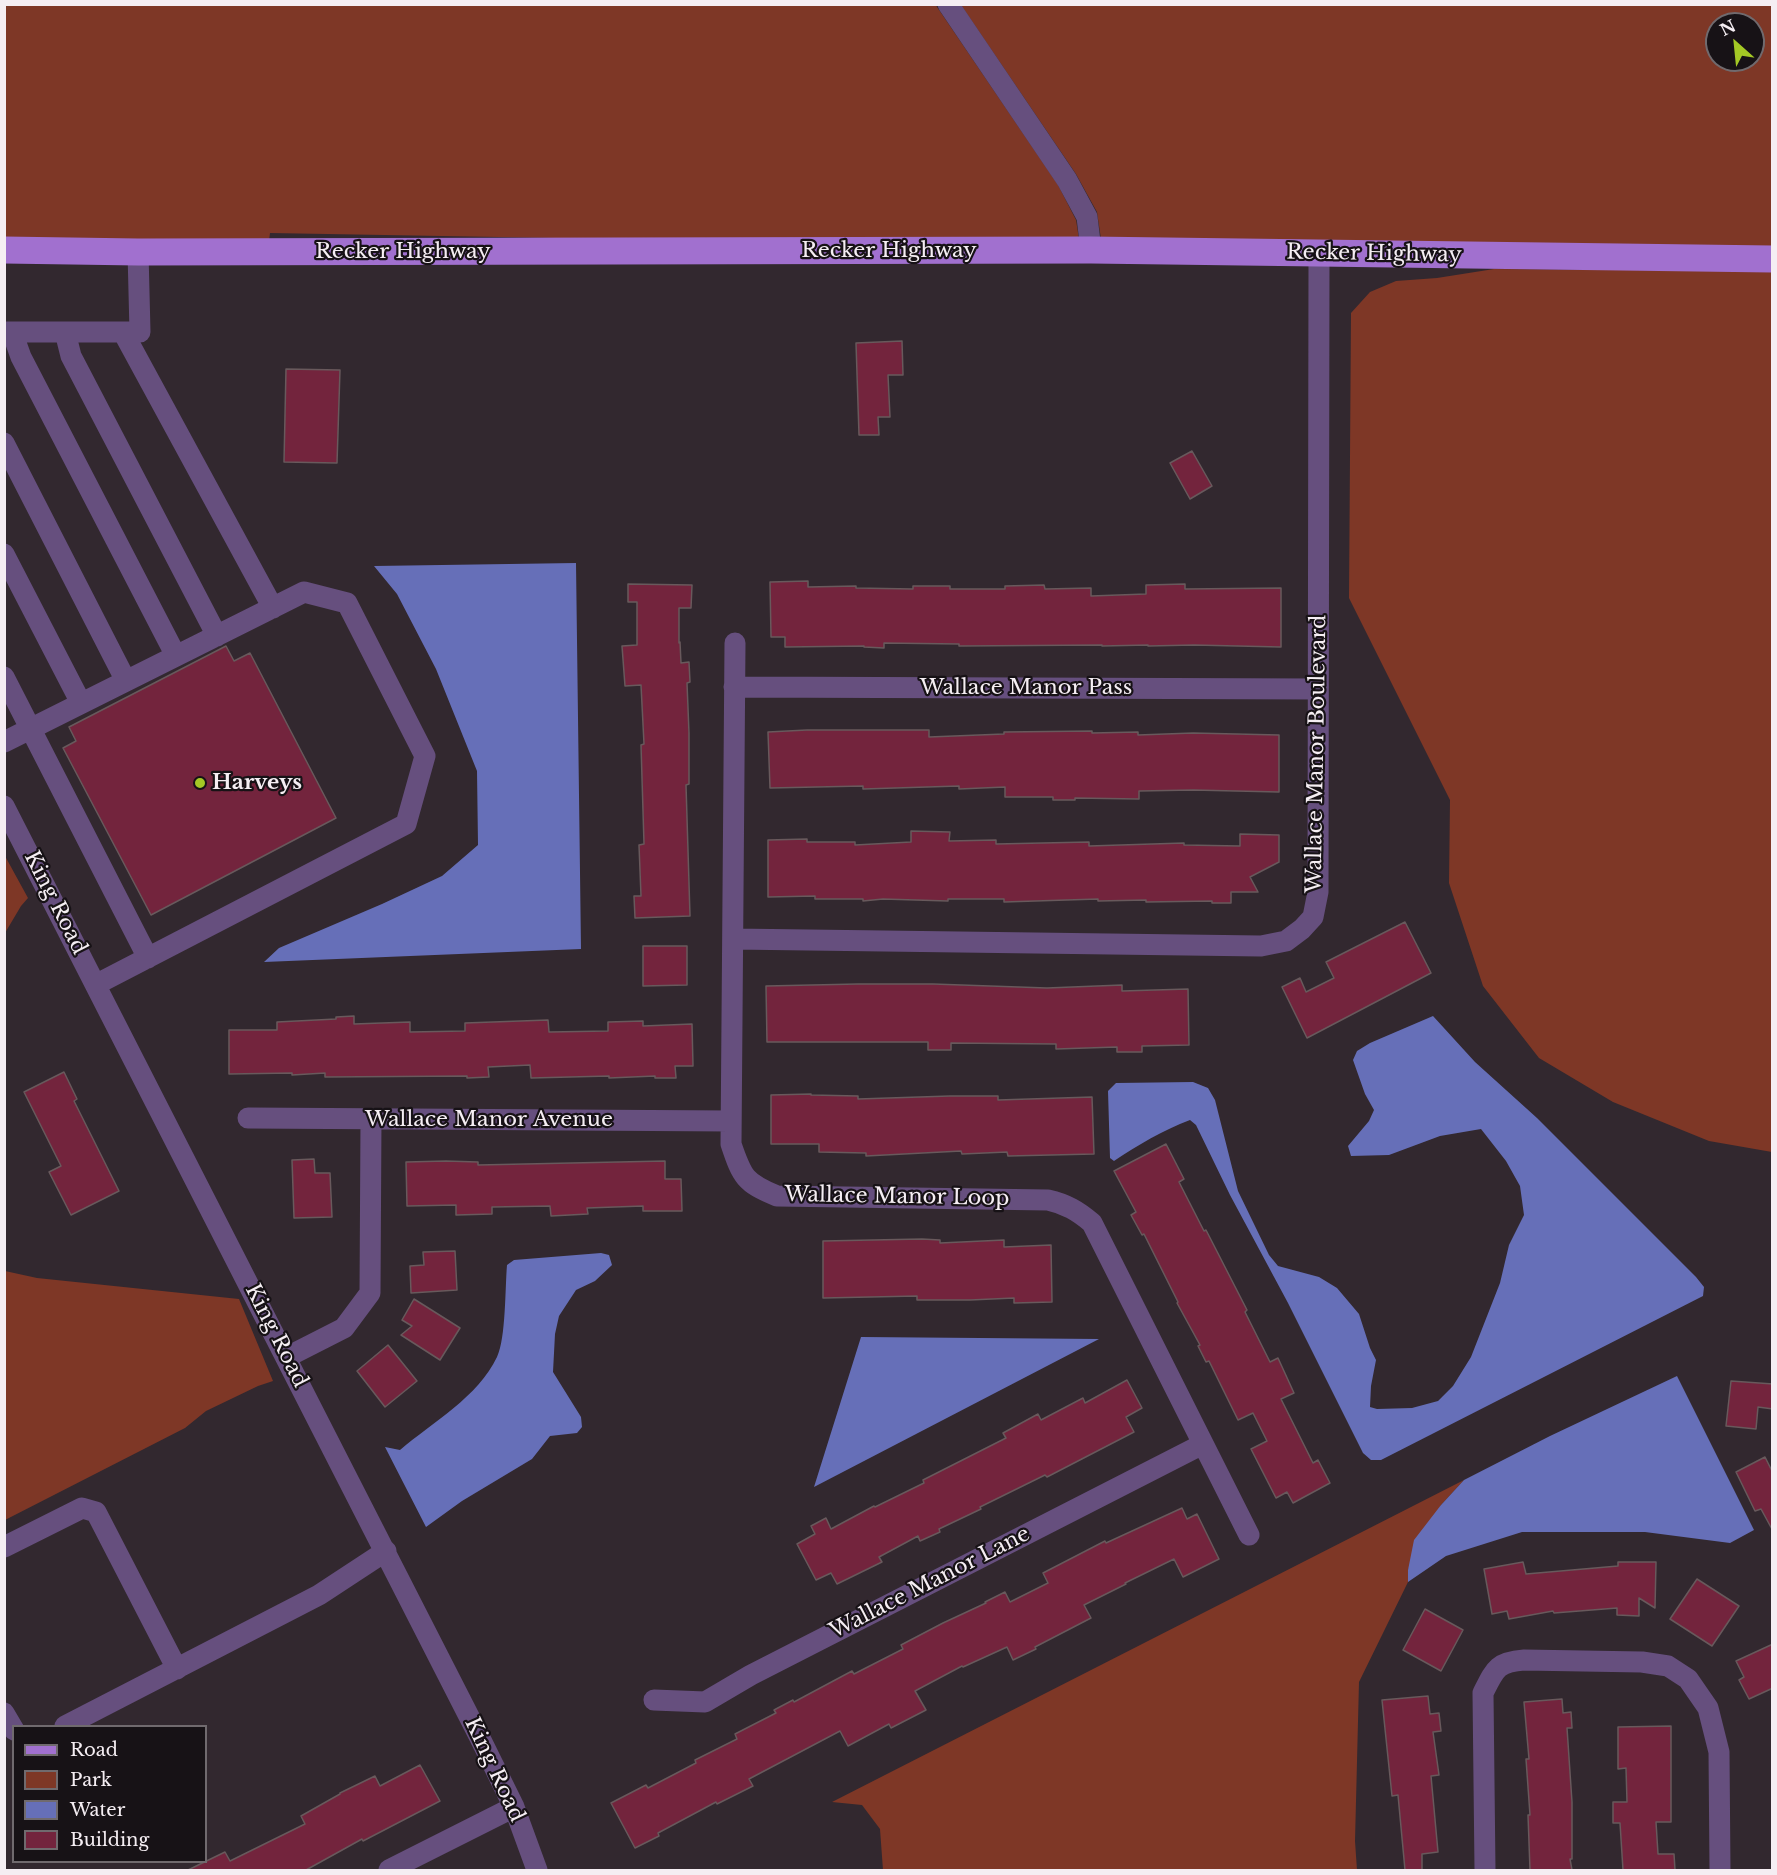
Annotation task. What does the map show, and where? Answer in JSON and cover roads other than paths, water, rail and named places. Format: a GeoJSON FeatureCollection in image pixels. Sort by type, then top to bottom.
{"type":"FeatureCollection","features":[{"type":"Feature","properties":{"kind":"main road","name":"Recker Highway"},"geometry":{"type":"LineString","coordinates":[[4,250],[138,252],[1091,250],[1773,259]]}},
{"type":"Feature","properties":{"kind":"street"},"geometry":{"type":"LineString","coordinates":[[948,4],[1067,180],[1087,217],[1091,250]]}},
{"type":"Feature","properties":{"kind":"street"},"geometry":{"type":"LineString","coordinates":[[138,252],[140,333],[8,332],[176,656]]}},
{"type":"Feature","properties":{"kind":"street","name":"Wallace Manor Boulevard"},"geometry":{"type":"LineString","coordinates":[[733,939],[1261,946],[1286,941],[1302,929],[1312,916],[1317,892],[1319,253]]}},
{"type":"Feature","properties":{"kind":"street"},"geometry":{"type":"LineString","coordinates":[[65,332],[71,357],[217,636]]}},
{"type":"Feature","properties":{"kind":"street"},"geometry":{"type":"LineString","coordinates":[[123,332],[273,608]]}},
{"type":"Feature","properties":{"kind":"street"},"geometry":{"type":"LineString","coordinates":[[4,443],[126,681]]}},
{"type":"Feature","properties":{"kind":"street"},"geometry":{"type":"LineString","coordinates":[[4,554],[81,703]]}},
{"type":"Feature","properties":{"kind":"street"},"geometry":{"type":"LineString","coordinates":[[4,742],[304,592],[347,603],[425,756],[406,824],[97,984]]}},
{"type":"Feature","properties":{"kind":"street","name":"Wallace Manor Loop"},"geometry":{"type":"LineString","coordinates":[[735,643],[731,1144],[745,1177],[756,1188],[777,1196],[1048,1200],[1075,1209],[1092,1223],[1249,1535]]}},
{"type":"Feature","properties":{"kind":"street"},"geometry":{"type":"LineString","coordinates":[[4,677],[148,958]]}},
{"type":"Feature","properties":{"kind":"street","name":"Wallace Manor Pass"},"geometry":{"type":"LineString","coordinates":[[734,687],[1318,689]]}},
{"type":"Feature","properties":{"kind":"street","name":"King Road"},"geometry":{"type":"LineString","coordinates":[[4,806],[386,1551],[514,1807],[537,1870]]}},
{"type":"Feature","properties":{"kind":"street","name":"Wallace Manor Avenue"},"geometry":{"type":"LineString","coordinates":[[248,1118],[731,1121]]}},
{"type":"Feature","properties":{"kind":"street"},"geometry":{"type":"LineString","coordinates":[[287,1357],[344,1328],[370,1293],[371,1119]]}},
{"type":"Feature","properties":{"kind":"street","name":"Wallace Manor Lane"},"geometry":{"type":"LineString","coordinates":[[654,1700],[705,1702],[751,1675],[1203,1444]]}},
{"type":"Feature","properties":{"kind":"street"},"geometry":{"type":"LineString","coordinates":[[4,1547],[82,1508],[96,1512],[177,1669]]}},
{"type":"Feature","properties":{"kind":"street"},"geometry":{"type":"LineString","coordinates":[[67,1725],[320,1595],[386,1551]]}},
{"type":"Feature","properties":{"kind":"street"},"geometry":{"type":"LineString","coordinates":[[1485,1870],[1483,1693],[1493,1673],[1508,1661],[1524,1660],[1642,1662],[1668,1666],[1688,1679],[1708,1708],[1719,1752],[1720,1870]]}},
{"type":"Feature","properties":{"kind":"street"},"geometry":{"type":"LineString","coordinates":[[4,1713],[12,1727]]}},
{"type":"Feature","properties":{"kind":"street"},"geometry":{"type":"LineString","coordinates":[[389,1870],[514,1807]]}},
{"type":"Feature","properties":{"kind":"water"},"geometry":{"type":"Polygon","coordinates":[[[576,563],[581,949],[264,962],[279,948],[442,876],[478,845],[477,771],[436,669],[397,594],[374,566],[576,563]]]}},
{"type":"Feature","properties":{"kind":"water"},"geometry":{"type":"Polygon","coordinates":[[[1433,1016],[1475,1062],[1537,1118],[1696,1277],[1704,1287],[1703,1296],[1381,1460],[1371,1460],[1363,1453],[1196,1125],[1190,1120],[1180,1124],[1151,1138],[1114,1161],[1110,1158],[1108,1091],[1116,1083],[1193,1082],[1208,1088],[1215,1100],[1238,1191],[1269,1255],[1278,1266],[1319,1277],[1337,1288],[1359,1314],[1376,1360],[1370,1407],[1377,1409],[1412,1408],[1438,1401],[1453,1386],[1471,1357],[1500,1283],[1509,1245],[1524,1215],[1520,1186],[1506,1161],[1481,1129],[1440,1136],[1389,1155],[1351,1156],[1348,1146],[1369,1121],[1374,1110],[1365,1094],[1353,1060],[1357,1051],[1370,1043],[1433,1016]]]}},
{"type":"Feature","properties":{"kind":"water"},"geometry":{"type":"Polygon","coordinates":[[[601,1253],[609,1255],[612,1265],[595,1281],[576,1290],[559,1316],[555,1334],[553,1372],[581,1417],[582,1427],[577,1433],[550,1436],[532,1459],[462,1501],[426,1527],[385,1447],[400,1450],[467,1397],[489,1371],[497,1357],[502,1338],[507,1265],[514,1260],[601,1253]]]}},
{"type":"Feature","properties":{"kind":"water"},"geometry":{"type":"Polygon","coordinates":[[[861,1337],[1099,1339],[814,1487],[861,1337]]]}},
{"type":"Feature","properties":{"kind":"water"},"geometry":{"type":"Polygon","coordinates":[[[1677,1376],[1754,1530],[1730,1543],[1645,1532],[1522,1532],[1446,1556],[1408,1582],[1414,1540],[1464,1480],[1550,1436],[1677,1376]]]}},
{"type":"Feature","properties":{"kind":"place","name":"Harveys"},"geometry":{"type":"Point","coordinates":[200,783]}}]}
